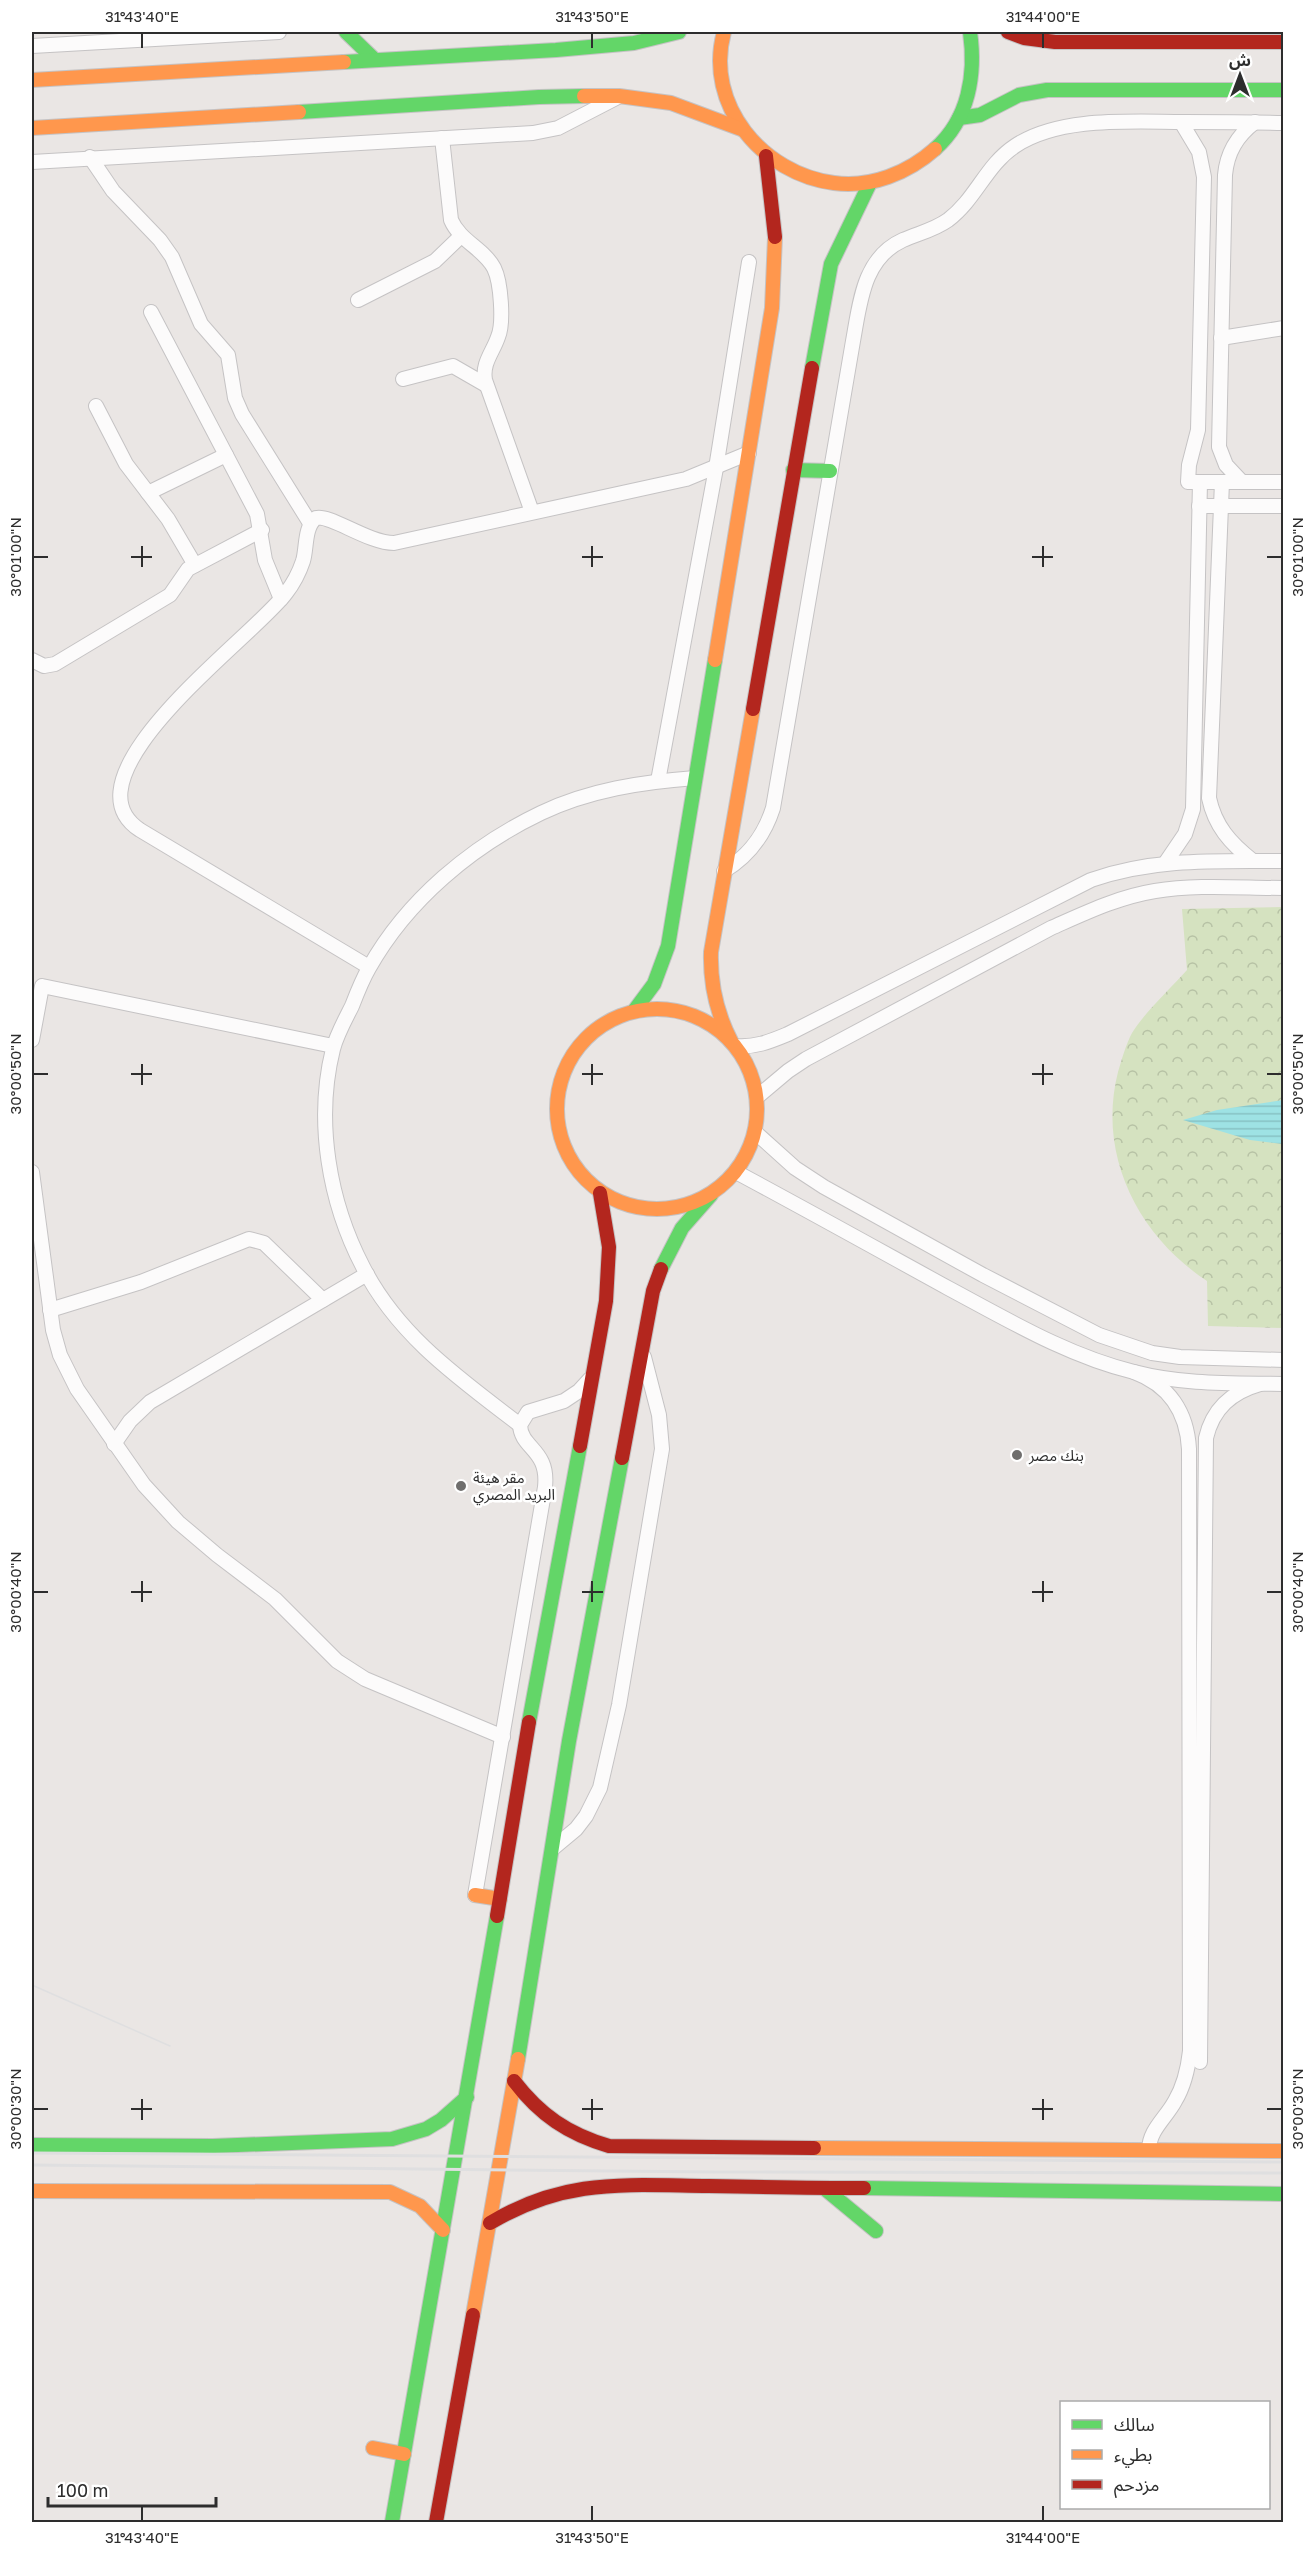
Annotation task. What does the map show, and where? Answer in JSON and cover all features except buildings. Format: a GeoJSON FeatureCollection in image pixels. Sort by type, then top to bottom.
{"type":"FeatureCollection","features":[{"type":"Feature","properties":{"kind":"main road"},"geometry":{"type":"LineString","coordinates":[[346,32],[375,60]]}},
{"type":"Feature","properties":{"kind":"main road"},"geometry":{"type":"LineString","coordinates":[[32,80],[556,50],[635,41],[669,36],[679,32]]}},
{"type":"Feature","properties":{"kind":"main road"},"geometry":{"type":"LineString","coordinates":[[723,32],[720,60],[723,85],[730,108],[741,129],[766,156],[789,171],[815,181],[842,185],[870,183],[906,171],[936,148],[959,118],[968,97],[974,54],[970,32]]}},
{"type":"Feature","properties":{"kind":"main road"},"geometry":{"type":"LineString","coordinates":[[1008,32],[1024,38],[1055,42],[1284,42]]}},
{"type":"Feature","properties":{"kind":"main road"},"geometry":{"type":"LineString","coordinates":[[959,118],[980,114],[1019,95],[1047,90],[1284,90]]}},
{"type":"Feature","properties":{"kind":"main road"},"geometry":{"type":"LineString","coordinates":[[32,128],[539,97],[619,96],[671,103],[741,129]]}},
{"type":"Feature","properties":{"kind":"main road"},"geometry":{"type":"LineString","coordinates":[[634,1011],[654,984],[665,959],[749,453],[776,272],[775,236],[766,156]]}},
{"type":"Feature","properties":{"kind":"main road"},"geometry":{"type":"LineString","coordinates":[[436,2523],[490,2223],[569,1741],[653,1291],[662,1262],[674,1237],[690,1215],[736,1172],[745,1159],[755,1132],[757,1097],[753,1079],[716,1010],[710,979],[711,952],[794,470],[834,254],[870,183]]}},
{"type":"Feature","properties":{"kind":"main road"},"geometry":{"type":"LineString","coordinates":[[794,470],[830,471]]}},
{"type":"Feature","properties":{"kind":"main road"},"geometry":{"type":"LineString","coordinates":[[711,1194],[684,1206],[655,1210],[626,1205],[600,1193],[578,1173],[563,1148],[556,1120],[557,1091],[567,1064],[584,1040],[607,1022],[634,1011],[660,1009],[686,1013],[710,1024],[733,1043]]}},
{"type":"Feature","properties":{"kind":"main road"},"geometry":{"type":"LineString","coordinates":[[392,2523],[467,2097],[527,1734],[609,1274],[609,1247],[600,1193]]}},
{"type":"Feature","properties":{"kind":"main road"},"geometry":{"type":"LineString","coordinates":[[475,1895],[500,1899]]}},
{"type":"Feature","properties":{"kind":"main road"},"geometry":{"type":"LineString","coordinates":[[514,2081],[531,2105],[554,2125],[580,2139],[609,2146],[1284,2151]]}},
{"type":"Feature","properties":{"kind":"main road"},"geometry":{"type":"LineString","coordinates":[[32,2145],[213,2146],[392,2139],[409,2136],[434,2125],[467,2097]]}},
{"type":"Feature","properties":{"kind":"main road"},"geometry":{"type":"LineString","coordinates":[[490,2223],[516,2207],[544,2195],[573,2188],[604,2185],[1284,2194]]}},
{"type":"Feature","properties":{"kind":"main road"},"geometry":{"type":"LineString","coordinates":[[824,2188],[876,2231]]}},
{"type":"Feature","properties":{"kind":"main road"},"geometry":{"type":"LineString","coordinates":[[32,2191],[390,2192],[403,2196],[427,2210],[443,2230]]}},
{"type":"Feature","properties":{"kind":"main road"},"geometry":{"type":"LineString","coordinates":[[373,2448],[404,2454]]}},
{"type":"Feature","properties":{"kind":"street"},"geometry":{"type":"LineString","coordinates":[[32,46],[279,32]]}},
{"type":"Feature","properties":{"kind":"street"},"geometry":{"type":"LineString","coordinates":[[32,162],[550,130],[619,96]]}},
{"type":"Feature","properties":{"kind":"street"},"geometry":{"type":"LineString","coordinates":[[1166,862],[1185,834],[1194,796],[1199,506],[1189,465],[1198,430],[1204,177],[1200,152],[1181,122]]}},
{"type":"Feature","properties":{"kind":"street"},"geometry":{"type":"LineString","coordinates":[[1242,482],[1226,465],[1219,447],[1226,166],[1236,141],[1255,122]]}},
{"type":"Feature","properties":{"kind":"street"},"geometry":{"type":"LineString","coordinates":[[724,871],[742,859],[756,843],[773,808],[863,287],[870,270],[882,255],[896,244],[927,232],[947,220],[969,201],[998,160],[1029,138],[1055,130],[1094,124],[1284,123]]}},
{"type":"Feature","properties":{"kind":"street"},"geometry":{"type":"LineString","coordinates":[[442,138],[449,214],[453,226],[491,264],[496,274],[501,322],[499,334],[485,366],[486,385],[532,512]]}},
{"type":"Feature","properties":{"kind":"street"},"geometry":{"type":"LineString","coordinates":[[90,157],[113,190],[160,240],[172,257],[201,324],[228,355],[235,398],[242,414],[310,523]]}},
{"type":"Feature","properties":{"kind":"street"},"geometry":{"type":"LineString","coordinates":[[358,300],[435,261],[461,236]]}},
{"type":"Feature","properties":{"kind":"street"},"geometry":{"type":"LineString","coordinates":[[658,781],[716,468],[749,261]]}},
{"type":"Feature","properties":{"kind":"street"},"geometry":{"type":"LineString","coordinates":[[151,312],[257,514],[265,560],[281,599]]}},
{"type":"Feature","properties":{"kind":"street"},"geometry":{"type":"LineString","coordinates":[[1221,338],[1284,328]]}},
{"type":"Feature","properties":{"kind":"street"},"geometry":{"type":"LineString","coordinates":[[403,379],[451,365],[486,385]]}},
{"type":"Feature","properties":{"kind":"street"},"geometry":{"type":"LineString","coordinates":[[96,406],[126,464],[168,519],[195,565]]}},
{"type":"Feature","properties":{"kind":"street"},"geometry":{"type":"LineString","coordinates":[[369,967],[132,824],[126,817],[119,800],[118,790],[124,773],[169,708],[281,599],[299,572],[310,523],[316,518],[324,517],[372,540],[394,543],[686,480],[749,453]]}},
{"type":"Feature","properties":{"kind":"street"},"geometry":{"type":"LineString","coordinates":[[148,494],[226,455]]}},
{"type":"Feature","properties":{"kind":"street"},"geometry":{"type":"LineString","coordinates":[[1194,482],[1284,482]]}},
{"type":"Feature","properties":{"kind":"street"},"geometry":{"type":"LineString","coordinates":[[1222,482],[1209,798],[1212,811],[1224,835],[1232,845],[1253,861]]}},
{"type":"Feature","properties":{"kind":"street"},"geometry":{"type":"LineString","coordinates":[[1199,506],[1284,506]]}},
{"type":"Feature","properties":{"kind":"street"},"geometry":{"type":"LineString","coordinates":[[32,660],[44,666],[60,661],[170,595],[184,573],[195,565],[261,530]]}},
{"type":"Feature","properties":{"kind":"street"},"geometry":{"type":"LineString","coordinates":[[475,1895],[546,1480],[542,1460],[522,1435],[520,1425],[426,1351],[402,1326],[367,1274],[337,1204],[330,1166],[326,1131],[326,1096],[333,1046],[369,967],[391,935],[430,891],[474,852],[542,812],[579,798],[617,788],[695,778]]}},
{"type":"Feature","properties":{"kind":"street"},"geometry":{"type":"LineString","coordinates":[[733,1043],[746,1047],[763,1044],[788,1034],[1091,880],[1128,868],[1166,862],[1284,861]]}},
{"type":"Feature","properties":{"kind":"street"},"geometry":{"type":"LineString","coordinates":[[757,1097],[806,1059],[1041,933],[1090,910],[1153,891],[1186,887],[1284,888]]}},
{"type":"Feature","properties":{"kind":"street"},"geometry":{"type":"LineString","coordinates":[[32,1040],[42,986],[333,1046]]}},
{"type":"Feature","properties":{"kind":"street"},"geometry":{"type":"LineString","coordinates":[[755,1132],[795,1168],[824,1187],[983,1275],[1099,1335],[1137,1349],[1180,1357],[1284,1360]]}},
{"type":"Feature","properties":{"kind":"street"},"geometry":{"type":"LineString","coordinates":[[32,1172],[56,1343],[65,1367],[114,1444],[144,1485],[178,1522],[275,1599],[337,1661],[365,1679],[503,1737]]}},
{"type":"Feature","properties":{"kind":"street"},"geometry":{"type":"LineString","coordinates":[[736,1172],[1004,1319],[1077,1354],[1146,1377],[1166,1391],[1181,1412],[1188,1436],[1189,1738],[1196,1766],[1200,2062]]}},
{"type":"Feature","properties":{"kind":"street"},"geometry":{"type":"LineString","coordinates":[[50,1310],[158,1275],[249,1239],[264,1243],[323,1300]]}},
{"type":"Feature","properties":{"kind":"street"},"geometry":{"type":"LineString","coordinates":[[114,1444],[130,1421],[150,1402],[367,1274]]}},
{"type":"Feature","properties":{"kind":"street"},"geometry":{"type":"LineString","coordinates":[[552,1849],[576,1828],[594,1803],[600,1788],[619,1705],[662,1449],[659,1415],[642,1349]]}},
{"type":"Feature","properties":{"kind":"street"},"geometry":{"type":"LineString","coordinates":[[1134,1372],[1197,1383],[1284,1384]]}},
{"type":"Feature","properties":{"kind":"street"},"geometry":{"type":"LineString","coordinates":[[520,1425],[528,1412],[564,1401],[579,1391],[591,1378]]}},
{"type":"Feature","properties":{"kind":"street"},"geometry":{"type":"LineString","coordinates":[[1149,2150],[1152,2134],[1169,2111],[1183,2084],[1190,2051],[1196,1766],[1203,1738],[1206,1438],[1212,1418],[1224,1402],[1241,1390],[1260,1384]]}},
{"type":"Feature","properties":{"kind":"street"},"geometry":{"type":"LineString","coordinates":[[1189,1738],[1203,1738]]}},
{"type":"Feature","properties":{"kind":"green space"},"geometry":{"type":"Polygon","coordinates":[[[1283,907],[1283,1328],[1208,1326],[1207,1281],[1182,1262],[1143,1216],[1128,1190],[1118,1162],[1113,1133],[1113,1103],[1118,1072],[1128,1042],[1137,1025],[1187,970],[1182,909],[1283,907]]]}},
{"type":"Feature","properties":{"kind":"water"},"geometry":{"type":"Polygon","coordinates":[[[1283,1100],[1283,1144],[1250,1140],[1183,1120],[1217,1110],[1283,1100]]]}},
{"type":"Feature","properties":{"kind":"tram line"},"geometry":{"type":"LineString","coordinates":[[32,1985],[170,2046]]}},
{"type":"Feature","properties":{"kind":"railway"},"geometry":{"type":"LineString","coordinates":[[32,2153],[1284,2162]]}},
{"type":"Feature","properties":{"kind":"railway"},"geometry":{"type":"LineString","coordinates":[[32,2165],[715,2172],[1284,2173]]}},
{"type":"Feature","properties":{"kind":"traffic: fast"},"geometry":{"type":"LineString","coordinates":[[346,32],[375,60]]}},
{"type":"Feature","properties":{"kind":"traffic: fast"},"geometry":{"type":"LineString","coordinates":[[344,62],[556,50],[634,43],[679,32]]}},
{"type":"Feature","properties":{"kind":"traffic: fast"},"geometry":{"type":"LineString","coordinates":[[935,149],[956,124],[968,95],[972,64],[970,32]]}},
{"type":"Feature","properties":{"kind":"traffic: fast"},"geometry":{"type":"LineString","coordinates":[[959,118],[980,115],[1019,95],[1047,90],[1284,90]]}},
{"type":"Feature","properties":{"kind":"traffic: fast"},"geometry":{"type":"LineString","coordinates":[[299,112],[584,96]]}},
{"type":"Feature","properties":{"kind":"traffic: fast"},"geometry":{"type":"LineString","coordinates":[[812,368],[831,264],[870,183]]}},
{"type":"Feature","properties":{"kind":"traffic: fast"},"geometry":{"type":"LineString","coordinates":[[793,470],[830,471]]}},
{"type":"Feature","properties":{"kind":"traffic: fast"},"geometry":{"type":"LineString","coordinates":[[634,1011],[654,984],[668,946],[715,660]]}},
{"type":"Feature","properties":{"kind":"traffic: fast"},"geometry":{"type":"LineString","coordinates":[[661,1269],[682,1228],[711,1195]]}},
{"type":"Feature","properties":{"kind":"traffic: fast"},"geometry":{"type":"LineString","coordinates":[[529,1722],[580,1446]]}},
{"type":"Feature","properties":{"kind":"traffic: fast"},"geometry":{"type":"LineString","coordinates":[[518,2059],[569,1741],[622,1458]]}},
{"type":"Feature","properties":{"kind":"traffic: fast"},"geometry":{"type":"LineString","coordinates":[[392,2522],[497,1916]]}},
{"type":"Feature","properties":{"kind":"traffic: fast"},"geometry":{"type":"LineString","coordinates":[[32,2145],[213,2146],[392,2139],[426,2129],[441,2120],[467,2097]]}},
{"type":"Feature","properties":{"kind":"traffic: fast"},"geometry":{"type":"LineString","coordinates":[[824,2188],[876,2231]]}},
{"type":"Feature","properties":{"kind":"traffic: fast"},"geometry":{"type":"LineString","coordinates":[[864,2188],[1284,2194]]}},
{"type":"Feature","properties":{"kind":"traffic: slow"},"geometry":{"type":"LineString","coordinates":[[724,32],[720,59],[723,85],[731,109],[745,132],[763,151],[784,166],[808,177],[834,183],[862,183],[901,172],[935,149]]}},
{"type":"Feature","properties":{"kind":"traffic: slow"},"geometry":{"type":"LineString","coordinates":[[32,80],[344,62]]}},
{"type":"Feature","properties":{"kind":"traffic: slow"},"geometry":{"type":"LineString","coordinates":[[584,96],[619,96],[671,103],[741,129]]}},
{"type":"Feature","properties":{"kind":"traffic: slow"},"geometry":{"type":"LineString","coordinates":[[32,128],[299,112]]}},
{"type":"Feature","properties":{"kind":"traffic: slow"},"geometry":{"type":"LineString","coordinates":[[715,660],[772,308],[775,237]]}},
{"type":"Feature","properties":{"kind":"traffic: slow"},"geometry":{"type":"LineString","coordinates":[[731,1041],[715,998],[711,952],[753,709]]}},
{"type":"Feature","properties":{"kind":"traffic: slow"},"geometry":{"type":"LineString","coordinates":[[647,1009],[667,1009],[704,1020],[721,1031],[735,1045],[750,1071],[757,1099],[757,1109],[753,1138],[746,1156],[735,1173],[721,1187],[704,1198],[686,1205],[667,1209],[647,1209],[610,1198],[593,1187],[579,1173],[568,1156],[561,1138],[557,1119],[557,1099],[568,1062],[579,1045],[593,1031],[610,1020],[628,1013],[647,1009]]}},
{"type":"Feature","properties":{"kind":"traffic: slow"},"geometry":{"type":"LineString","coordinates":[[475,1895],[500,1899]]}},
{"type":"Feature","properties":{"kind":"traffic: slow"},"geometry":{"type":"LineString","coordinates":[[473,2315],[518,2059]]}},
{"type":"Feature","properties":{"kind":"traffic: slow"},"geometry":{"type":"LineString","coordinates":[[814,2148],[1284,2151]]}},
{"type":"Feature","properties":{"kind":"traffic: slow"},"geometry":{"type":"LineString","coordinates":[[32,2191],[390,2192],[420,2206],[443,2230]]}},
{"type":"Feature","properties":{"kind":"traffic: slow"},"geometry":{"type":"LineString","coordinates":[[373,2448],[404,2454]]}},
{"type":"Feature","properties":{"kind":"traffic: jam"},"geometry":{"type":"LineString","coordinates":[[1008,32],[1024,38],[1055,42],[1284,42]]}},
{"type":"Feature","properties":{"kind":"traffic: jam"},"geometry":{"type":"LineString","coordinates":[[766,156],[775,237]]}},
{"type":"Feature","properties":{"kind":"traffic: jam"},"geometry":{"type":"LineString","coordinates":[[753,709],[812,368]]}},
{"type":"Feature","properties":{"kind":"traffic: jam"},"geometry":{"type":"LineString","coordinates":[[580,1446],[606,1301],[609,1247],[600,1193]]}},
{"type":"Feature","properties":{"kind":"traffic: jam"},"geometry":{"type":"LineString","coordinates":[[622,1458],[653,1291],[661,1269]]}},
{"type":"Feature","properties":{"kind":"traffic: jam"},"geometry":{"type":"LineString","coordinates":[[497,1916],[529,1722]]}},
{"type":"Feature","properties":{"kind":"traffic: jam"},"geometry":{"type":"LineString","coordinates":[[514,2081],[534,2104],[556,2122],[581,2136],[609,2146],[814,2148]]}},
{"type":"Feature","properties":{"kind":"traffic: jam"},"geometry":{"type":"LineString","coordinates":[[490,2223],[517,2208],[544,2198],[596,2187],[649,2185],[864,2188]]}},
{"type":"Feature","properties":{"kind":"traffic: jam"},"geometry":{"type":"LineString","coordinates":[[436,2522],[473,2315]]}},
{"type":"Feature","properties":{"kind":"place","name":"بنك مصر"},"geometry":{"type":"Point","coordinates":[1017,1455]}},
{"type":"Feature","properties":{"kind":"place","name":"مقر هيئة البريد المصري"},"geometry":{"type":"Point","coordinates":[461,1486]}}]}
